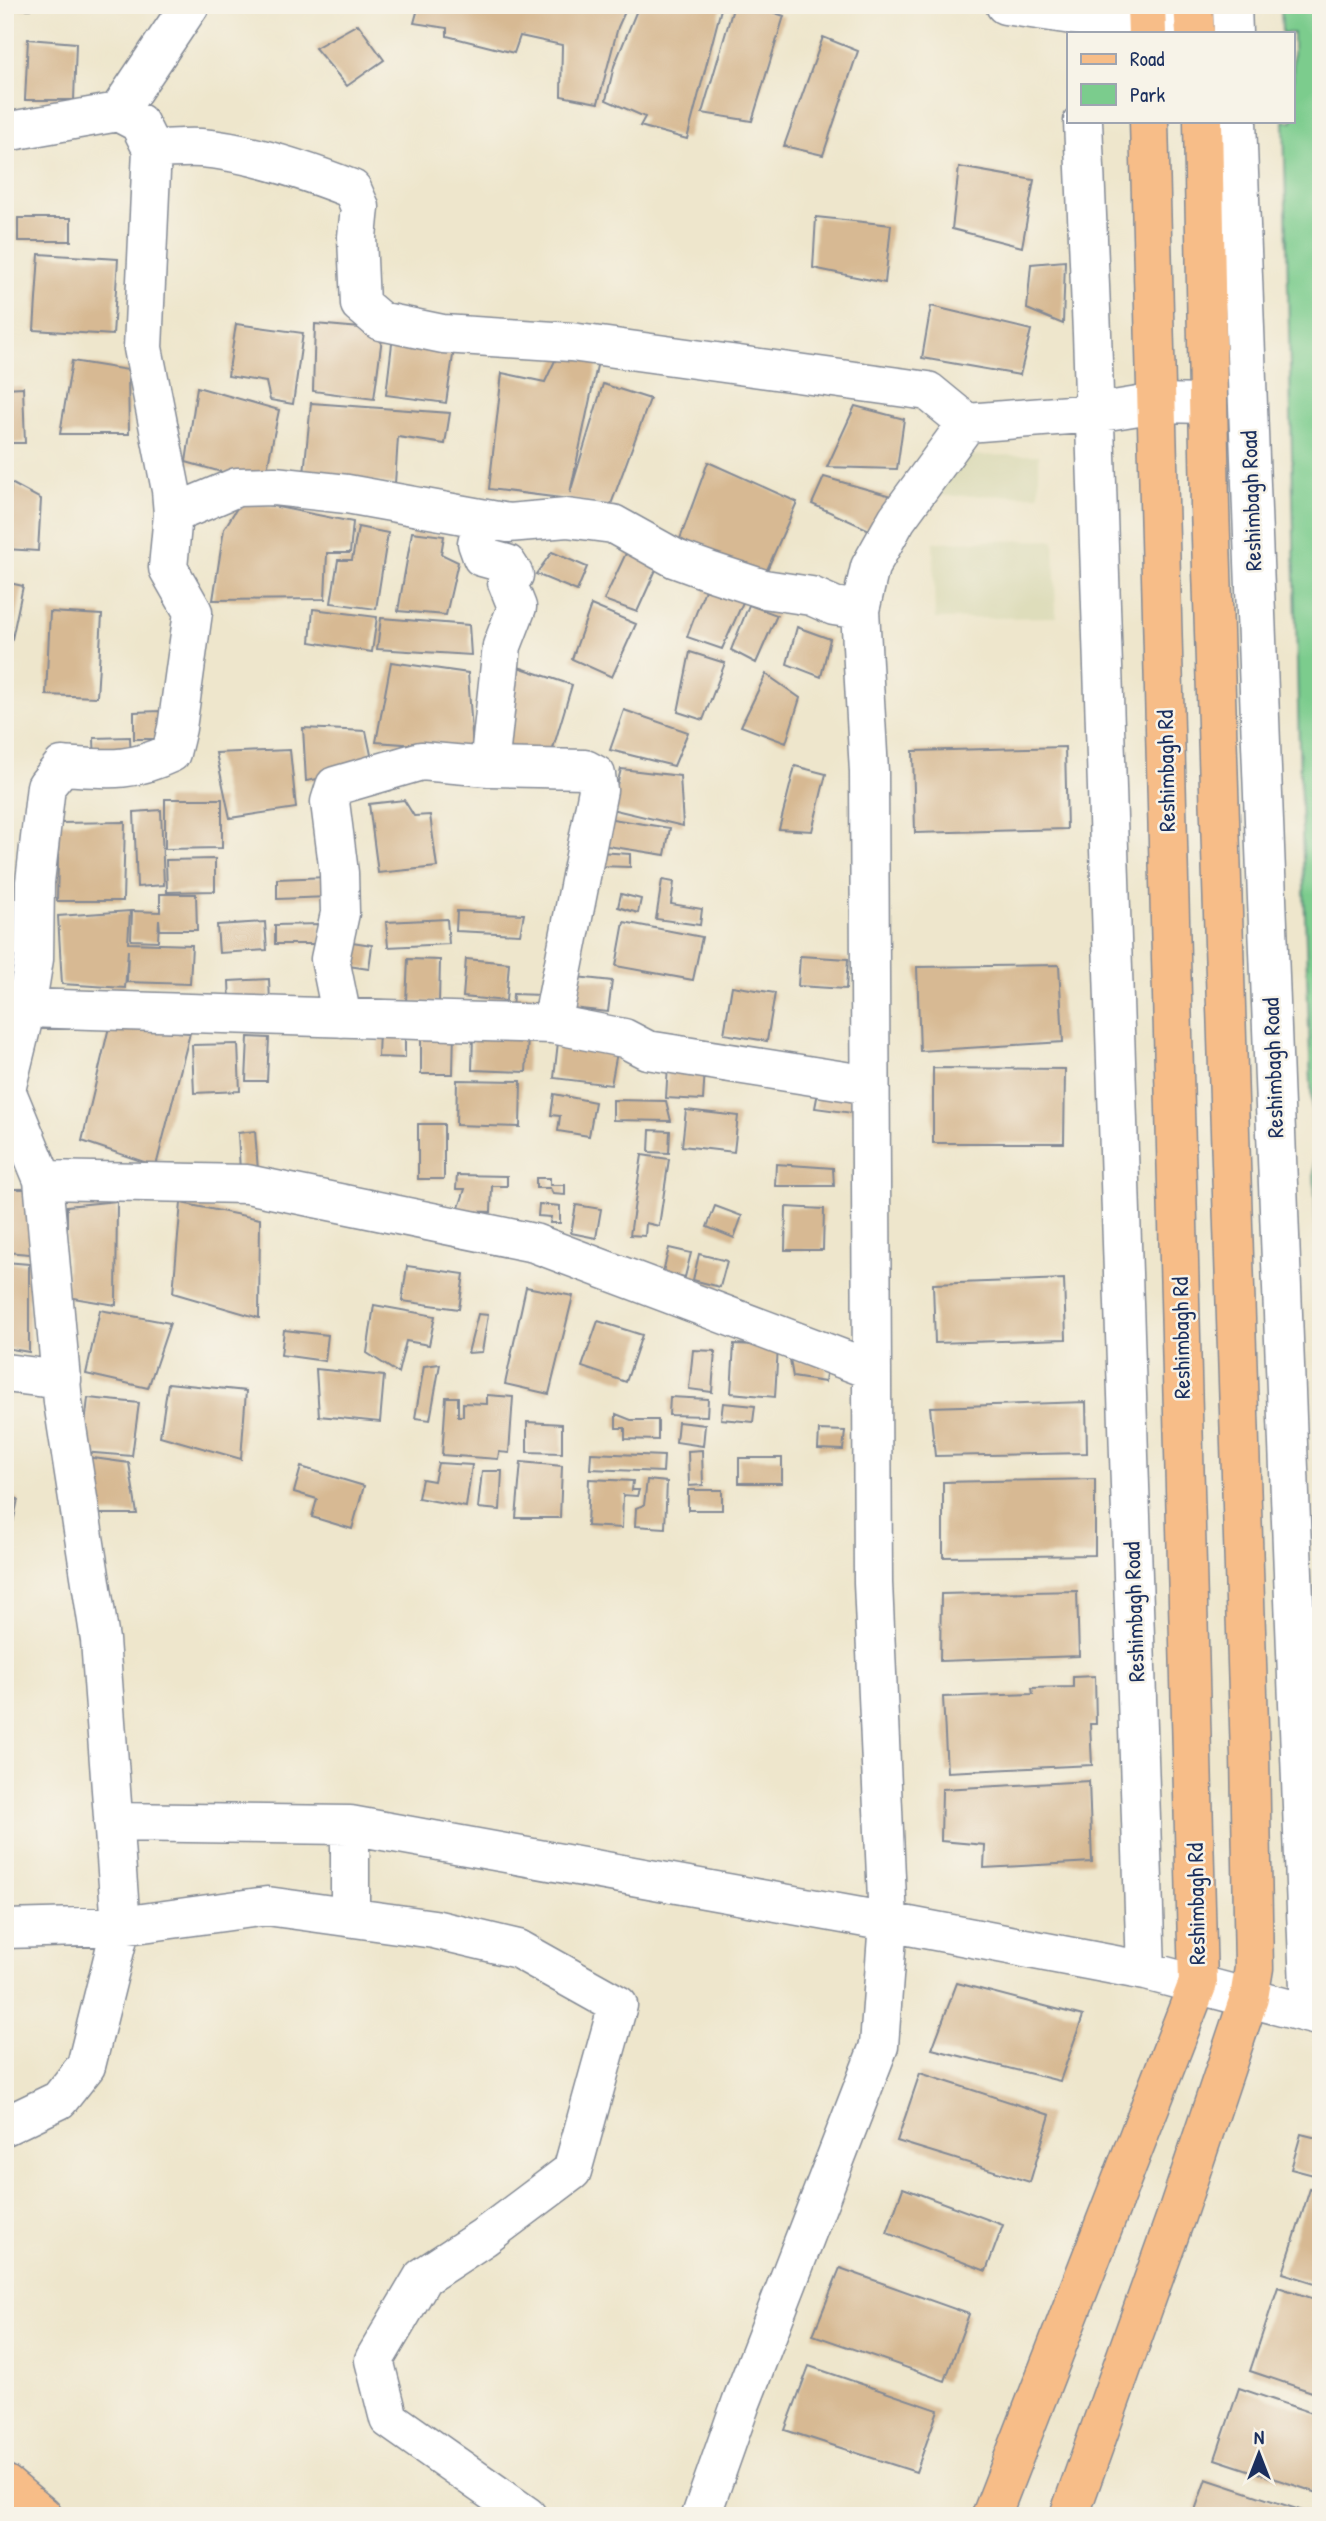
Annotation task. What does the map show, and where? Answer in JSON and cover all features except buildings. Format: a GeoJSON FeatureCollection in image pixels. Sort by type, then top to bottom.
{"type":"FeatureCollection","features":[{"type":"Feature","properties":{"kind":"main road","name":"Reshimbagh Rd"},"geometry":{"type":"LineString","coordinates":[[991,2516],[1198,1983],[1149,122]]}},
{"type":"Feature","properties":{"kind":"main road"},"geometry":{"type":"LineString","coordinates":[[1069,2516],[1250,1998],[1254,1968],[1250,1756],[1208,404],[1203,122]]}},
{"type":"Feature","properties":{"kind":"main road"},"geometry":{"type":"LineString","coordinates":[[5,2484],[43,2516]]}},
{"type":"Feature","properties":{"kind":"street"},"geometry":{"type":"LineString","coordinates":[[118,112],[190,5]]}},
{"type":"Feature","properties":{"kind":"street"},"geometry":{"type":"LineString","coordinates":[[1005,5],[1079,25],[1194,20]]}},
{"type":"Feature","properties":{"kind":"street"},"geometry":{"type":"LineString","coordinates":[[1232,5],[1233,32]]}},
{"type":"Feature","properties":{"kind":"street"},"geometry":{"type":"LineString","coordinates":[[5,132],[118,112],[139,123],[152,149],[143,348],[171,489],[173,514],[168,568],[193,612],[177,728],[170,753],[149,763],[117,770],[62,766],[46,786],[35,882],[34,959],[16,1006],[6,1090],[43,1180],[63,1402],[100,1640],[121,1926],[86,2066],[59,2100],[5,2126]]}},
{"type":"Feature","properties":{"kind":"street","name":"Reshimbagh Road"},"geometry":{"type":"LineString","coordinates":[[1083,122],[1146,1971]]}},
{"type":"Feature","properties":{"kind":"street","name":"Reshimbagh Road"},"geometry":{"type":"LineString","coordinates":[[1237,122],[1315,2016]]}},
{"type":"Feature","properties":{"kind":"street"},"geometry":{"type":"LineString","coordinates":[[152,149],[201,148],[269,161],[309,172],[352,189],[360,208],[357,237],[360,304],[380,321],[443,334],[571,342],[928,391],[967,423],[1095,413],[1157,403],[1208,404]]}},
{"type":"Feature","properties":{"kind":"street"},"geometry":{"type":"LineString","coordinates":[[701,2516],[741,2403],[879,2046],[888,1922],[873,1583],[869,772],[860,610],[870,567],[897,519],[967,423]]}},
{"type":"Feature","properties":{"kind":"street"},"geometry":{"type":"LineString","coordinates":[[173,514],[237,487],[274,486],[347,494],[508,523],[568,518],[613,524],[676,559],[712,572],[764,589],[811,596],[834,606],[860,610]]}},
{"type":"Feature","properties":{"kind":"street"},"geometry":{"type":"LineString","coordinates":[[483,519],[477,543],[482,557],[507,564],[514,575],[507,582],[516,607],[502,646],[489,767]]}},
{"type":"Feature","properties":{"kind":"street"},"geometry":{"type":"LineString","coordinates":[[342,1018],[330,959],[340,913],[339,873],[330,803],[335,786],[421,761],[489,767],[585,769],[596,775],[598,790],[552,1024]]}},
{"type":"Feature","properties":{"kind":"street"},"geometry":{"type":"LineString","coordinates":[[16,1006],[552,1024],[624,1038],[647,1050],[870,1084]]}},
{"type":"Feature","properties":{"kind":"street"},"geometry":{"type":"LineString","coordinates":[[43,1180],[247,1184],[534,1243],[872,1370]]}},
{"type":"Feature","properties":{"kind":"street"},"geometry":{"type":"LineString","coordinates":[[5,1373],[62,1380]]}},
{"type":"Feature","properties":{"kind":"street"},"geometry":{"type":"LineString","coordinates":[[113,1822],[349,1825],[1146,1971],[1315,2016]]}},
{"type":"Feature","properties":{"kind":"street"},"geometry":{"type":"LineString","coordinates":[[349,1825],[349,1917]]}},
{"type":"Feature","properties":{"kind":"street"},"geometry":{"type":"LineString","coordinates":[[5,1929],[121,1926],[267,1906],[434,1929],[518,1949],[618,2005],[572,2171],[484,2237],[423,2277],[374,2360],[389,2418],[527,2516]]}},
{"type":"Feature","properties":{"kind":"shaded area"},"geometry":{"type":"Polygon","coordinates":[[[1039,455],[1039,495],[943,496],[943,456],[1039,455]]]}},
{"type":"Feature","properties":{"kind":"shaded area"},"geometry":{"type":"Polygon","coordinates":[[[1054,540],[1056,617],[935,619],[933,542],[1054,540]]]}},
{"type":"Feature","properties":{"kind":"green space"},"geometry":{"type":"Polygon","coordinates":[[[1281,5],[1321,5],[1321,1365],[1299,747],[1284,122],[1294,122],[1294,32],[1282,32],[1281,5]]]}}]}
